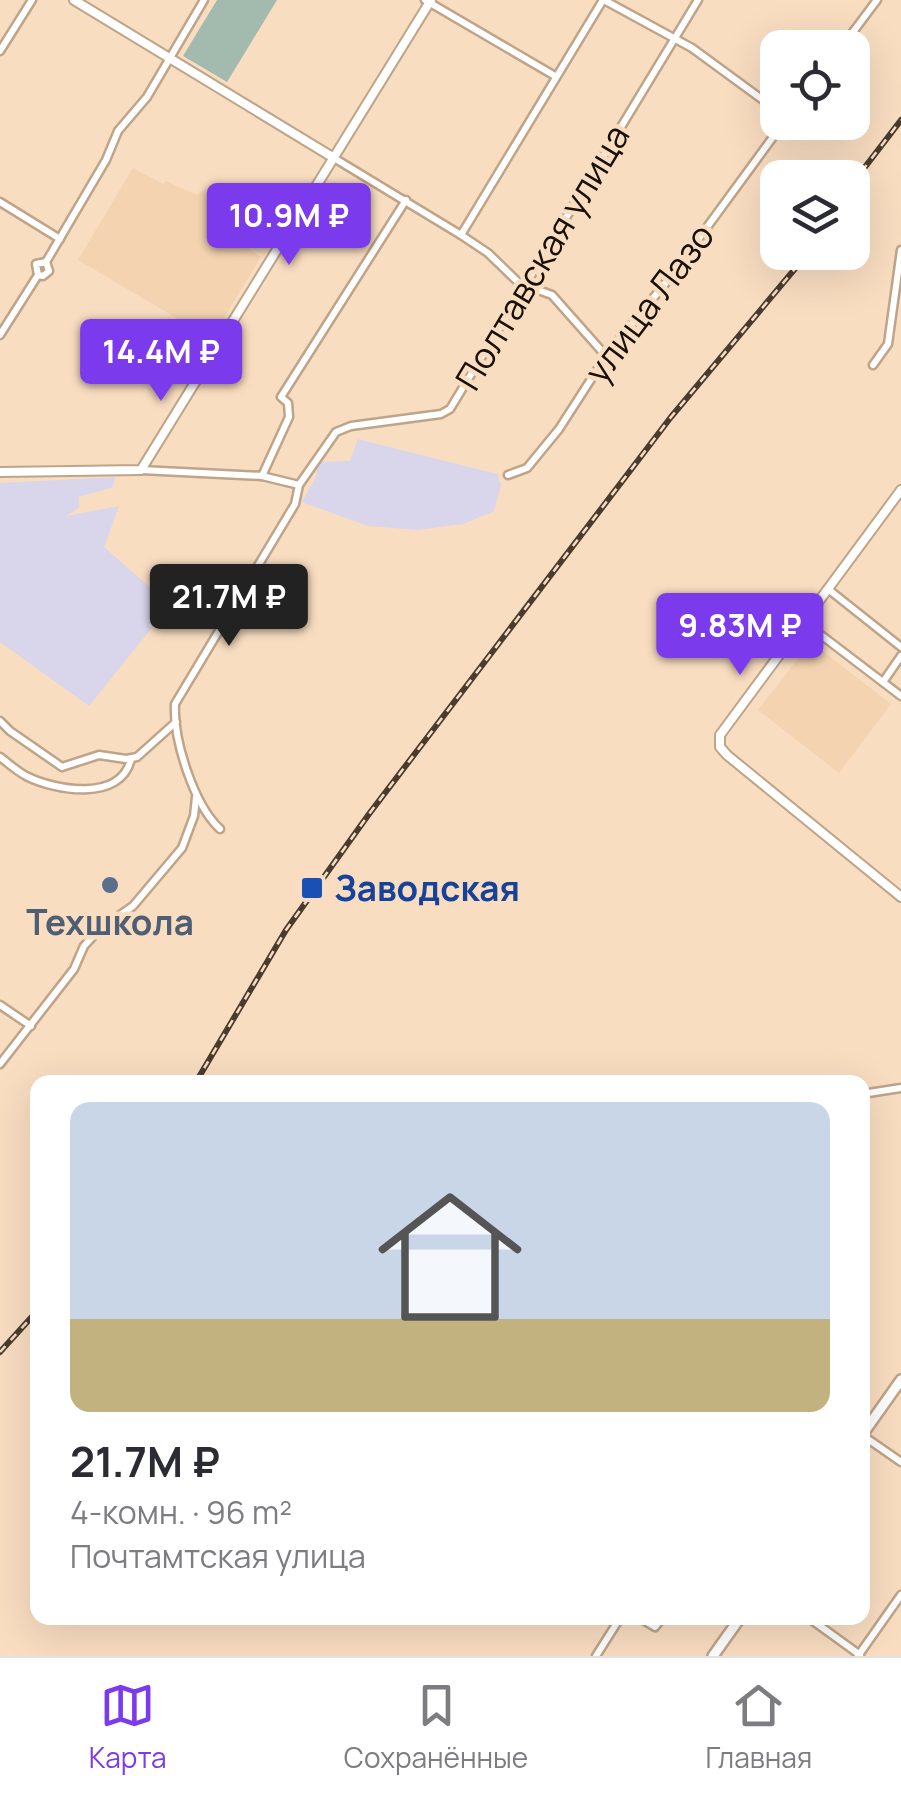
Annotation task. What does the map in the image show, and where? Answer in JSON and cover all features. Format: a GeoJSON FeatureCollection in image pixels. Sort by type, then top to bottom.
{"type":"FeatureCollection","features":[{"type":"Feature","properties":{"kind":"main road"},"geometry":{"type":"LineString","coordinates":[[870,1424],[901,1380]]}},
{"type":"Feature","properties":{"kind":"main road"},"geometry":{"type":"LineString","coordinates":[[713,1656],[735,1625]]}},
{"type":"Feature","properties":{"kind":"street"},"geometry":{"type":"LineString","coordinates":[[0,52],[32,0]]}},
{"type":"Feature","properties":{"kind":"street"},"geometry":{"type":"LineString","coordinates":[[74,0],[406,200],[488,253],[516,281],[558,299],[606,356]]}},
{"type":"Feature","properties":{"kind":"street"},"geometry":{"type":"LineString","coordinates":[[0,334],[38,274],[36,264],[46,262],[106,160],[118,131],[147,97],[204,0]]}},
{"type":"Feature","properties":{"kind":"street"},"geometry":{"type":"LineString","coordinates":[[461,235],[604,0],[692,48],[760,98]]}},
{"type":"Feature","properties":{"kind":"street","name":"Полтавская улица"},"geometry":{"type":"LineString","coordinates":[[177,721],[175,704],[298,499],[299,485],[336,432],[351,426],[441,414],[450,409],[698,0]]}},
{"type":"Feature","properties":{"kind":"street"},"geometry":{"type":"LineString","coordinates":[[854,30],[877,0]]}},
{"type":"Feature","properties":{"kind":"street"},"geometry":{"type":"LineString","coordinates":[[141,470],[428,1],[556,76]]}},
{"type":"Feature","properties":{"kind":"street","name":"улица Лазо"},"geometry":{"type":"LineString","coordinates":[[508,475],[526,468],[559,429],[606,356],[672,275],[771,140]]}},
{"type":"Feature","properties":{"kind":"street"},"geometry":{"type":"LineString","coordinates":[[262,476],[289,417],[288,403],[281,397],[406,200]]}},
{"type":"Feature","properties":{"kind":"street"},"geometry":{"type":"LineString","coordinates":[[0,202],[60,239]]}},
{"type":"Feature","properties":{"kind":"street"},"geometry":{"type":"LineString","coordinates":[[873,366],[888,344],[901,250]]}},
{"type":"Feature","properties":{"kind":"street"},"geometry":{"type":"LineString","coordinates":[[0,472],[141,470],[262,476],[299,485]]}},
{"type":"Feature","properties":{"kind":"street"},"geometry":{"type":"LineString","coordinates":[[901,490],[720,735],[720,747],[901,897]]}},
{"type":"Feature","properties":{"kind":"street"},"geometry":{"type":"LineString","coordinates":[[828,589],[901,647]]}},
{"type":"Feature","properties":{"kind":"street"},"geometry":{"type":"LineString","coordinates":[[804,622],[901,696]]}},
{"type":"Feature","properties":{"kind":"street"},"geometry":{"type":"LineString","coordinates":[[883,682],[901,656]]}},
{"type":"Feature","properties":{"kind":"street"},"geometry":{"type":"LineString","coordinates":[[6,709],[0,719],[58,766],[70,766],[99,755],[131,760]]}},
{"type":"Feature","properties":{"kind":"street"},"geometry":{"type":"LineString","coordinates":[[0,757],[34,779],[86,789],[119,780],[131,760],[177,721],[196,795],[220,829]]}},
{"type":"Feature","properties":{"kind":"street"},"geometry":{"type":"LineString","coordinates":[[0,1064],[74,969],[78,956],[92,938],[133,906],[182,848],[194,816],[196,795]]}},
{"type":"Feature","properties":{"kind":"street"},"geometry":{"type":"LineString","coordinates":[[0,1005],[31,1026]]}},
{"type":"Feature","properties":{"kind":"street"},"geometry":{"type":"LineString","coordinates":[[870,1093],[901,1088]]}},
{"type":"Feature","properties":{"kind":"street"},"geometry":{"type":"LineString","coordinates":[[870,1441],[901,1462]]}},
{"type":"Feature","properties":{"kind":"street"},"geometry":{"type":"LineString","coordinates":[[819,1625],[860,1655],[901,1595]]}},
{"type":"Feature","properties":{"kind":"street"},"geometry":{"type":"LineString","coordinates":[[596,1656],[616,1625]]}},
{"type":"Feature","properties":{"kind":"shaded area"},"geometry":{"type":"Polygon","coordinates":[[[133,168],[163,184],[166,181],[197,195],[207,188],[240,217],[232,238],[261,257],[207,346],[174,326],[178,319],[78,260],[133,168]]]}},
{"type":"Feature","properties":{"kind":"shaded area"},"geometry":{"type":"Polygon","coordinates":[[[358,439],[497,474],[501,485],[494,511],[463,524],[418,530],[368,526],[302,502],[316,477],[318,462],[350,461],[358,439]]]}},
{"type":"Feature","properties":{"kind":"shaded area"},"geometry":{"type":"Polygon","coordinates":[[[115,477],[113,487],[79,497],[79,508],[66,516],[119,506],[104,547],[170,605],[89,706],[0,642],[0,483],[115,477]]]}},
{"type":"Feature","properties":{"kind":"shaded area"},"geometry":{"type":"Polygon","coordinates":[[[811,642],[891,704],[839,773],[758,710],[811,642]]]}},
{"type":"Feature","properties":{"kind":"green space"},"geometry":{"type":"Polygon","coordinates":[[[217,0],[277,0],[227,82],[183,56],[217,0]]]}},
{"type":"Feature","properties":{"kind":"railway"},"geometry":{"type":"LineString","coordinates":[[870,160],[901,120]]}},
{"type":"Feature","properties":{"kind":"railway"},"geometry":{"type":"LineString","coordinates":[[200,1075],[286,930],[369,814],[671,417],[794,270]]}},
{"type":"Feature","properties":{"kind":"railway"},"geometry":{"type":"LineString","coordinates":[[0,1352],[30,1319]]}},
{"type":"Feature","properties":{"kind":"place","name":"Техшкола"},"geometry":{"type":"Point","coordinates":[110,885]}},
{"type":"Feature","properties":{"kind":"place","name":"Заводская"},"geometry":{"type":"Point","coordinates":[312,888]}}]}
